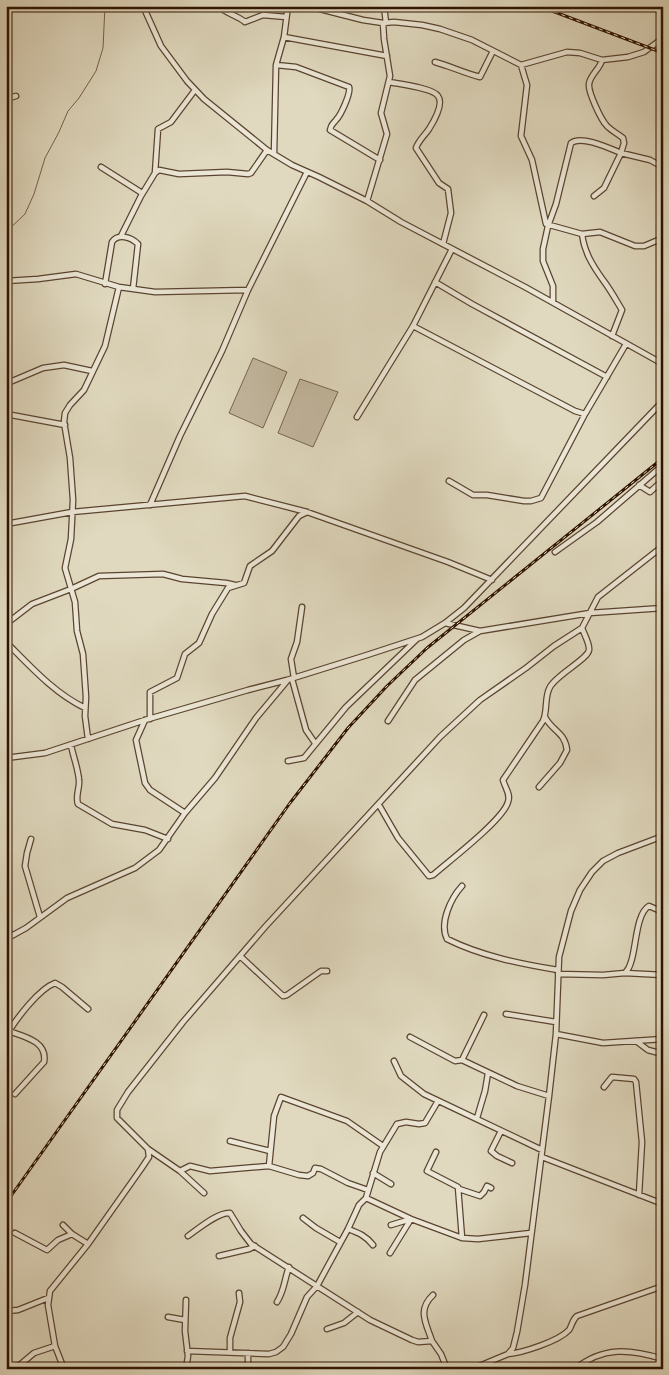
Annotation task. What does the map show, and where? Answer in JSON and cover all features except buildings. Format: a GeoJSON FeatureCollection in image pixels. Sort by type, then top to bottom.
{"type":"FeatureCollection","features":[{"type":"Feature","properties":{"kind":"main road"},"geometry":{"type":"LineString","coordinates":[[652,6],[663,12]]}},
{"type":"Feature","properties":{"kind":"street"},"geometry":{"type":"LineString","coordinates":[[143,6],[166,55],[195,90],[249,137],[267,150],[292,165],[367,202],[553,302],[663,364]]}},
{"type":"Feature","properties":{"kind":"street"},"geometry":{"type":"LineString","coordinates":[[219,6],[221,9],[245,22],[263,14],[286,17]]}},
{"type":"Feature","properties":{"kind":"street"},"geometry":{"type":"LineString","coordinates":[[274,154],[276,65],[284,38],[288,6]]}},
{"type":"Feature","properties":{"kind":"street"},"geometry":{"type":"LineString","coordinates":[[308,6],[351,18],[384,23],[422,25],[440,29],[461,35],[521,65],[567,52],[580,53],[602,60],[628,57],[644,52],[663,38]]}},
{"type":"Feature","properties":{"kind":"street"},"geometry":{"type":"LineString","coordinates":[[367,202],[387,134],[381,117],[382,105],[389,82],[384,39],[384,6]]}},
{"type":"Feature","properties":{"kind":"street"},"geometry":{"type":"LineString","coordinates":[[284,38],[387,56]]}},
{"type":"Feature","properties":{"kind":"street"},"geometry":{"type":"LineString","coordinates":[[435,62],[480,77],[493,51]]}},
{"type":"Feature","properties":{"kind":"street"},"geometry":{"type":"LineString","coordinates":[[594,196],[604,188],[624,143],[623,138],[609,128],[604,121],[589,89],[589,82],[602,60]]}},
{"type":"Feature","properties":{"kind":"street"},"geometry":{"type":"LineString","coordinates":[[276,65],[296,67],[349,87],[350,90],[344,105],[337,119],[332,123],[330,130],[380,160]]}},
{"type":"Feature","properties":{"kind":"street"},"geometry":{"type":"LineString","coordinates":[[521,65],[527,85],[522,113],[521,136],[530,156],[540,191],[544,218],[548,226]]}},
{"type":"Feature","properties":{"kind":"street"},"geometry":{"type":"LineString","coordinates":[[389,82],[429,90],[439,97],[440,106],[432,124],[416,148],[439,183],[448,189],[451,213],[443,244]]}},
{"type":"Feature","properties":{"kind":"street"},"geometry":{"type":"LineString","coordinates":[[105,284],[112,242],[121,236],[142,193],[155,172],[158,129],[171,122],[195,90]]}},
{"type":"Feature","properties":{"kind":"street"},"geometry":{"type":"LineString","coordinates":[[6,99],[16,96]]}},
{"type":"Feature","properties":{"kind":"street"},"geometry":{"type":"LineString","coordinates":[[553,302],[553,286],[542,254],[571,143],[583,140],[621,153],[650,160],[663,167]]}},
{"type":"Feature","properties":{"kind":"street"},"geometry":{"type":"LineString","coordinates":[[155,172],[159,170],[179,174],[227,172],[248,174],[267,150]]}},
{"type":"Feature","properties":{"kind":"street"},"geometry":{"type":"LineString","coordinates":[[101,167],[142,193]]}},
{"type":"Feature","properties":{"kind":"street"},"geometry":{"type":"LineString","coordinates":[[150,505],[180,436],[222,351],[248,290],[307,172]]}},
{"type":"Feature","properties":{"kind":"street"},"geometry":{"type":"LineString","coordinates":[[548,226],[582,234],[600,232],[628,244],[639,246],[663,238]]}},
{"type":"Feature","properties":{"kind":"street"},"geometry":{"type":"LineString","coordinates":[[582,234],[591,264],[622,310],[612,336]]}},
{"type":"Feature","properties":{"kind":"street"},"geometry":{"type":"LineString","coordinates":[[121,236],[138,244],[133,289]]}},
{"type":"Feature","properties":{"kind":"street"},"geometry":{"type":"LineString","coordinates":[[357,417],[413,326],[452,249]]}},
{"type":"Feature","properties":{"kind":"street"},"geometry":{"type":"LineString","coordinates":[[6,280],[38,279],[76,274],[105,284],[133,289],[182,292],[248,290]]}},
{"type":"Feature","properties":{"kind":"street"},"geometry":{"type":"LineString","coordinates":[[435,282],[607,377]]}},
{"type":"Feature","properties":{"kind":"street"},"geometry":{"type":"LineString","coordinates":[[662,295],[663,282]]}},
{"type":"Feature","properties":{"kind":"street"},"geometry":{"type":"LineString","coordinates":[[88,739],[83,654],[77,631],[75,602],[65,568],[71,539],[72,481],[65,413],[70,404],[84,390],[105,346],[119,287]]}},
{"type":"Feature","properties":{"kind":"street"},"geometry":{"type":"LineString","coordinates":[[413,326],[575,411],[585,414]]}},
{"type":"Feature","properties":{"kind":"street"},"geometry":{"type":"LineString","coordinates":[[449,481],[473,495],[487,495],[524,501],[541,498],[585,414],[626,344]]}},
{"type":"Feature","properties":{"kind":"street"},"geometry":{"type":"LineString","coordinates":[[6,387],[10,382],[24,378],[33,371],[43,368],[64,365],[92,371]]}},
{"type":"Feature","properties":{"kind":"street"},"geometry":{"type":"LineString","coordinates":[[6,758],[45,753],[147,720],[291,679],[418,638],[445,623],[464,608],[663,401]]}},
{"type":"Feature","properties":{"kind":"street"},"geometry":{"type":"LineString","coordinates":[[6,414],[65,425]]}},
{"type":"Feature","properties":{"kind":"street"},"geometry":{"type":"LineString","coordinates":[[555,552],[597,522],[663,464]]}},
{"type":"Feature","properties":{"kind":"street"},"geometry":{"type":"LineString","coordinates":[[638,485],[650,492],[663,480]]}},
{"type":"Feature","properties":{"kind":"street"},"geometry":{"type":"LineString","coordinates":[[6,524],[72,512],[245,496],[307,512],[448,562],[492,580]]}},
{"type":"Feature","properties":{"kind":"street"},"geometry":{"type":"LineString","coordinates":[[185,814],[150,790],[144,783],[136,740],[147,720],[150,692],[177,678],[185,654],[199,643],[212,614],[228,588],[244,583],[250,566],[275,548],[300,516],[307,512]]}},
{"type":"Feature","properties":{"kind":"street"},"geometry":{"type":"LineString","coordinates":[[204,1193],[180,1171],[148,1149],[119,1121],[116,1114],[128,1092],[183,1022],[240,956],[440,737],[468,710],[554,646],[582,628],[598,597],[663,546]]}},
{"type":"Feature","properties":{"kind":"street"},"geometry":{"type":"LineString","coordinates":[[6,624],[32,604],[71,589],[90,579],[104,575],[163,574],[182,579],[226,582],[235,585]]}},
{"type":"Feature","properties":{"kind":"street"},"geometry":{"type":"LineString","coordinates":[[302,607],[297,642],[291,659],[291,679],[306,730],[315,743]]}},
{"type":"Feature","properties":{"kind":"street"},"geometry":{"type":"LineString","coordinates":[[388,720],[415,680],[464,640],[480,631],[590,613],[663,608]]}},
{"type":"Feature","properties":{"kind":"street"},"geometry":{"type":"LineString","coordinates":[[445,623],[480,631]]}},
{"type":"Feature","properties":{"kind":"street"},"geometry":{"type":"LineString","coordinates":[[379,805],[398,838],[428,875],[433,875],[504,812],[509,797],[503,780],[545,717],[547,693],[550,686],[589,651],[582,628]]}},
{"type":"Feature","properties":{"kind":"street"},"geometry":{"type":"LineString","coordinates":[[288,761],[304,758],[346,707],[414,644],[418,638]]}},
{"type":"Feature","properties":{"kind":"street"},"geometry":{"type":"LineString","coordinates":[[6,642],[53,688],[85,708]]}},
{"type":"Feature","properties":{"kind":"street"},"geometry":{"type":"LineString","coordinates":[[6,924],[9,938],[67,898],[141,865],[159,850],[185,814],[216,778],[256,718],[291,679]]}},
{"type":"Feature","properties":{"kind":"street"},"geometry":{"type":"LineString","coordinates":[[539,787],[560,763],[567,750],[560,733],[545,717]]}},
{"type":"Feature","properties":{"kind":"street"},"geometry":{"type":"LineString","coordinates":[[71,745],[79,775],[76,798],[78,804],[112,824],[145,830],[168,839]]}},
{"type":"Feature","properties":{"kind":"street"},"geometry":{"type":"LineString","coordinates":[[508,1354],[513,1348],[517,1332],[525,1285],[556,1034],[559,957],[566,925],[577,897],[592,872],[609,857],[663,836]]}},
{"type":"Feature","properties":{"kind":"street"},"geometry":{"type":"LineString","coordinates":[[32,839],[25,860],[40,917]]}},
{"type":"Feature","properties":{"kind":"street"},"geometry":{"type":"LineString","coordinates":[[462,886],[450,903],[448,910],[445,922],[445,936],[447,939],[514,962],[558,972],[603,975],[626,973],[663,975]]}},
{"type":"Feature","properties":{"kind":"street"},"geometry":{"type":"LineString","coordinates":[[626,973],[631,963],[636,935],[644,909],[652,906],[663,912]]}},
{"type":"Feature","properties":{"kind":"street"},"geometry":{"type":"LineString","coordinates":[[240,956],[283,996],[294,991],[321,971],[327,971]]}},
{"type":"Feature","properties":{"kind":"street"},"geometry":{"type":"LineString","coordinates":[[15,1094],[44,1062],[45,1056],[41,1046],[36,1042],[8,1031],[29,1006],[48,987],[52,984],[58,984],[88,1009]]}},
{"type":"Feature","properties":{"kind":"street"},"geometry":{"type":"LineString","coordinates":[[506,1014],[556,1022]]}},
{"type":"Feature","properties":{"kind":"street"},"geometry":{"type":"LineString","coordinates":[[462,1060],[484,1015]]}},
{"type":"Feature","properties":{"kind":"street"},"geometry":{"type":"LineString","coordinates":[[556,1034],[603,1043],[663,1039]]}},
{"type":"Feature","properties":{"kind":"street"},"geometry":{"type":"LineString","coordinates":[[410,1037],[455,1061],[462,1060],[517,1086],[549,1096]]}},
{"type":"Feature","properties":{"kind":"street"},"geometry":{"type":"LineString","coordinates":[[636,1041],[648,1050],[663,1054]]}},
{"type":"Feature","properties":{"kind":"street"},"geometry":{"type":"LineString","coordinates":[[394,1061],[402,1076],[424,1094],[542,1150]]}},
{"type":"Feature","properties":{"kind":"street"},"geometry":{"type":"LineString","coordinates":[[477,1118],[488,1073]]}},
{"type":"Feature","properties":{"kind":"street"},"geometry":{"type":"LineString","coordinates":[[604,1086],[612,1077],[634,1079],[636,1082],[642,1142],[639,1195]]}},
{"type":"Feature","properties":{"kind":"street"},"geometry":{"type":"LineString","coordinates":[[269,1166],[276,1110],[281,1097],[347,1121],[383,1146]]}},
{"type":"Feature","properties":{"kind":"street"},"geometry":{"type":"LineString","coordinates":[[187,1351],[269,1354],[283,1347],[308,1297],[317,1286],[348,1229],[359,1205],[366,1198],[383,1146],[397,1124],[406,1122],[423,1124],[428,1121],[438,1101]]}},
{"type":"Feature","properties":{"kind":"street"},"geometry":{"type":"LineString","coordinates":[[501,1131],[491,1151],[512,1163]]}},
{"type":"Feature","properties":{"kind":"street"},"geometry":{"type":"LineString","coordinates":[[230,1141],[270,1151]]}},
{"type":"Feature","properties":{"kind":"street"},"geometry":{"type":"LineString","coordinates":[[64,1369],[55,1346],[48,1298],[50,1291],[88,1244],[147,1160],[148,1149]]}},
{"type":"Feature","properties":{"kind":"street"},"geometry":{"type":"LineString","coordinates":[[436,1152],[427,1171],[459,1189],[480,1196],[487,1186],[491,1188]]}},
{"type":"Feature","properties":{"kind":"street"},"geometry":{"type":"LineString","coordinates":[[542,1157],[663,1204]]}},
{"type":"Feature","properties":{"kind":"street"},"geometry":{"type":"LineString","coordinates":[[180,1171],[190,1166],[210,1171],[269,1166],[308,1176],[313,1173],[315,1168],[368,1190]]}},
{"type":"Feature","properties":{"kind":"street"},"geometry":{"type":"LineString","coordinates":[[374,1173],[391,1184]]}},
{"type":"Feature","properties":{"kind":"street"},"geometry":{"type":"LineString","coordinates":[[459,1189],[462,1238]]}},
{"type":"Feature","properties":{"kind":"street"},"geometry":{"type":"LineString","coordinates":[[366,1198],[411,1219],[462,1238],[478,1239],[531,1233]]}},
{"type":"Feature","properties":{"kind":"street"},"geometry":{"type":"LineString","coordinates":[[188,1236],[226,1212],[230,1213],[241,1231],[255,1246],[358,1312],[384,1328],[412,1340],[418,1342],[432,1341]]}},
{"type":"Feature","properties":{"kind":"street"},"geometry":{"type":"LineString","coordinates":[[303,1218],[340,1242]]}},
{"type":"Feature","properties":{"kind":"street"},"geometry":{"type":"LineString","coordinates":[[390,1225],[411,1219]]}},
{"type":"Feature","properties":{"kind":"street"},"geometry":{"type":"LineString","coordinates":[[390,1253],[400,1240],[411,1219]]}},
{"type":"Feature","properties":{"kind":"street"},"geometry":{"type":"LineString","coordinates":[[63,1225],[72,1234],[88,1244]]}},
{"type":"Feature","properties":{"kind":"street"},"geometry":{"type":"LineString","coordinates":[[348,1229],[359,1232],[373,1245]]}},
{"type":"Feature","properties":{"kind":"street"},"geometry":{"type":"LineString","coordinates":[[15,1233],[47,1250],[58,1240],[72,1234]]}},
{"type":"Feature","properties":{"kind":"street"},"geometry":{"type":"LineString","coordinates":[[219,1256],[249,1250],[255,1246]]}},
{"type":"Feature","properties":{"kind":"street"},"geometry":{"type":"LineString","coordinates":[[277,1302],[284,1291],[284,1280],[289,1267]]}},
{"type":"Feature","properties":{"kind":"street"},"geometry":{"type":"LineString","coordinates":[[472,1369],[508,1354],[523,1352],[564,1334],[577,1316],[663,1286]]}},
{"type":"Feature","properties":{"kind":"street"},"geometry":{"type":"LineString","coordinates":[[230,1352],[230,1338],[240,1302],[239,1293]]}},
{"type":"Feature","properties":{"kind":"street"},"geometry":{"type":"LineString","coordinates":[[432,1295],[423,1308],[432,1341],[441,1354],[447,1369]]}},
{"type":"Feature","properties":{"kind":"street"},"geometry":{"type":"LineString","coordinates":[[6,1311],[18,1310],[48,1298]]}},
{"type":"Feature","properties":{"kind":"street"},"geometry":{"type":"LineString","coordinates":[[186,1300],[186,1369]]}},
{"type":"Feature","properties":{"kind":"street"},"geometry":{"type":"LineString","coordinates":[[327,1329],[344,1323],[358,1312]]}},
{"type":"Feature","properties":{"kind":"street"},"geometry":{"type":"LineString","coordinates":[[168,1317],[186,1320]]}},
{"type":"Feature","properties":{"kind":"street"},"geometry":{"type":"LineString","coordinates":[[15,1369],[34,1353],[55,1346]]}},
{"type":"Feature","properties":{"kind":"street"},"geometry":{"type":"LineString","coordinates":[[575,1369],[582,1363],[604,1352],[628,1351],[663,1359]]}},
{"type":"Feature","properties":{"kind":"street"},"geometry":{"type":"LineString","coordinates":[[248,1353],[248,1367],[260,1369]]}},
{"type":"Feature","properties":{"kind":"shaded area"},"geometry":{"type":"Polygon","coordinates":[[[253,358],[287,372],[263,428],[229,413],[253,358]]]}},
{"type":"Feature","properties":{"kind":"shaded area"},"geometry":{"type":"Polygon","coordinates":[[[300,379],[338,392],[313,447],[278,433],[300,379]]]}},
{"type":"Feature","properties":{"kind":"waterway"},"geometry":{"type":"LineString","coordinates":[[6,232],[25,214],[34,194],[45,158],[68,111],[79,98],[96,71],[103,48],[105,6]]}},
{"type":"Feature","properties":{"kind":"railway"},"geometry":{"type":"LineString","coordinates":[[539,6],[663,53]]}},
{"type":"Feature","properties":{"kind":"railway"},"geometry":{"type":"LineString","coordinates":[[6,1203],[290,803],[348,728],[387,686],[427,648],[663,458]]}}]}
